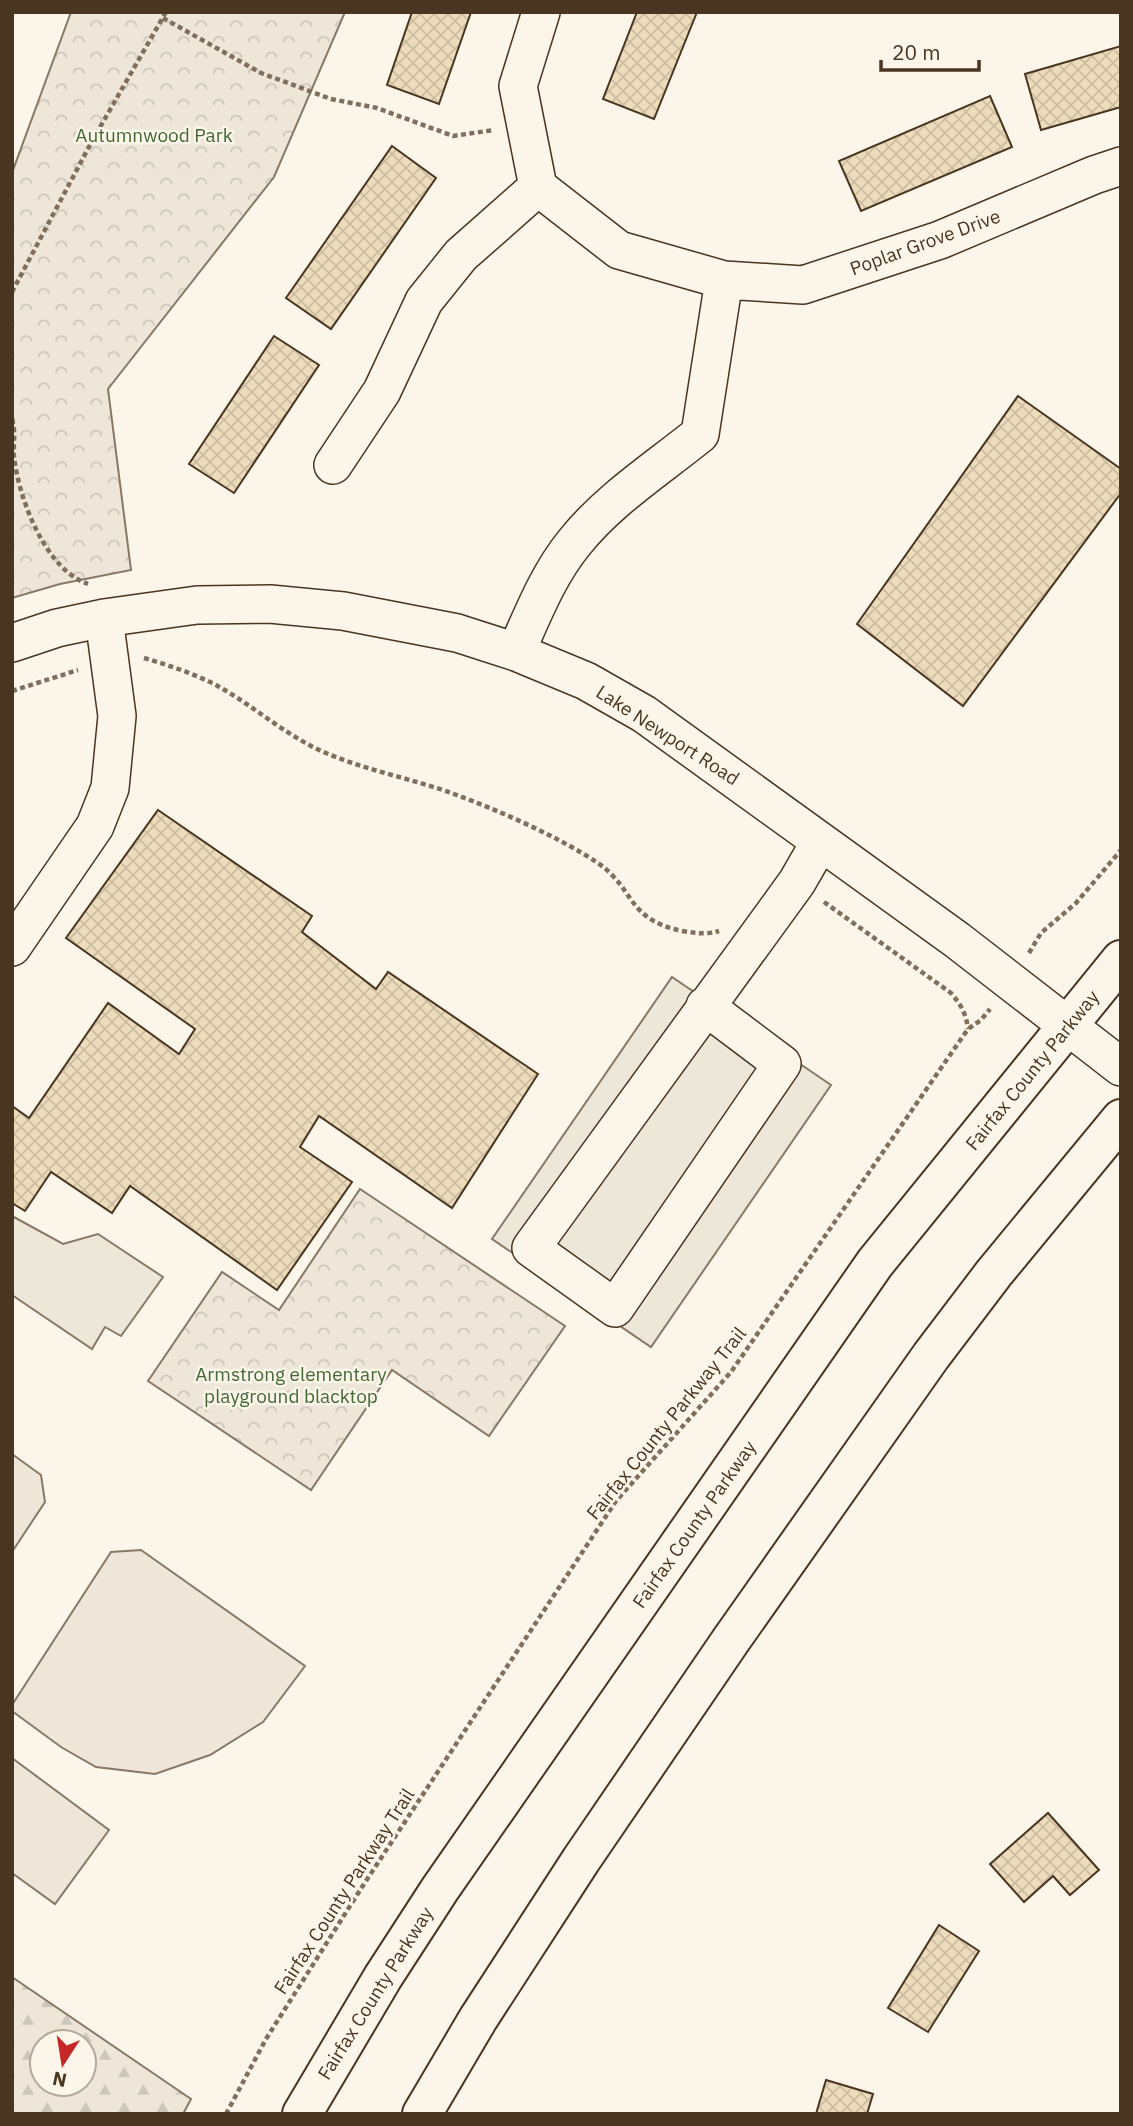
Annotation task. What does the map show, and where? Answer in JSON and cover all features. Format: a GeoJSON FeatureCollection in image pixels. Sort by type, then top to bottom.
{"type":"FeatureCollection","features":[{"type":"Feature","properties":{"kind":"highway","name":"Fairfax County Parkway"},"geometry":{"type":"LineString","coordinates":[[302,2114],[383,1977],[440,1889],[876,1263],[1121,960]]}},
{"type":"Feature","properties":{"kind":"highway"},"geometry":{"type":"LineString","coordinates":[[422,2114],[478,2019],[581,1860],[915,1378],[994,1273],[1121,1119]]}},
{"type":"Feature","properties":{"kind":"street"},"geometry":{"type":"LineString","coordinates":[[333,466],[382,391],[424,301],[461,255],[538,187],[518,86],[541,12]]}},
{"type":"Feature","properties":{"kind":"street","name":"Poplar Grove Drive"},"geometry":{"type":"LineString","coordinates":[[538,187],[619,250],[723,279],[803,285],[940,240],[1121,166]]}},
{"type":"Feature","properties":{"kind":"street"},"geometry":{"type":"LineString","coordinates":[[516,652],[543,589],[573,543],[604,510],[700,434],[723,279]]}},
{"type":"Feature","properties":{"kind":"street"},"geometry":{"type":"LineString","coordinates":[[12,947],[95,826],[110,788],[117,716],[101,603]]}},
{"type":"Feature","properties":{"kind":"street","name":"Lake Newport Road"},"geometry":{"type":"LineString","coordinates":[[12,643],[57,628],[101,603],[197,606],[270,604],[343,611],[457,634],[516,652],[586,681],[644,714],[1012,981],[1121,1067]]}},
{"type":"Feature","properties":{"kind":"street"},"geometry":{"type":"LineString","coordinates":[[705,1006],[782,1064],[615,1308],[531,1248],[705,1006],[797,882],[820,842]]}},
{"type":"Feature","properties":{"kind":"path"},"geometry":{"type":"LineString","coordinates":[[12,292],[91,143],[164,15],[261,73],[331,99],[376,108],[453,136],[526,125]]}},
{"type":"Feature","properties":{"kind":"path"},"geometry":{"type":"LineString","coordinates":[[12,419],[14,456],[23,496],[39,536],[58,562],[101,603]]}},
{"type":"Feature","properties":{"kind":"path"},"geometry":{"type":"LineString","coordinates":[[12,691],[110,659],[143,658],[174,667],[214,684],[311,746],[334,756],[454,794],[539,831],[600,865],[615,879],[636,908],[663,926],[699,934],[723,929]]}},
{"type":"Feature","properties":{"kind":"path","name":"Fairfax County Parkway Trail"},"geometry":{"type":"LineString","coordinates":[[226,2114],[266,2039],[362,1887],[616,1501],[731,1372],[968,1029],[981,1020],[1012,981],[1041,933],[1076,903],[1121,850]]}},
{"type":"Feature","properties":{"kind":"path"},"geometry":{"type":"LineString","coordinates":[[797,882],[951,993],[961,1004],[968,1029]]}},
{"type":"Feature","properties":{"kind":"green space","name":"Autumnwood Park"},"geometry":{"type":"Polygon","coordinates":[[[71,12],[345,12],[274,177],[108,389],[131,570],[60,584],[12,598],[12,173],[71,12]]]}},
{"type":"Feature","properties":{"kind":"green space","name":"Armstrong elementary playground blacktop"},"geometry":{"type":"Polygon","coordinates":[[[360,1189],[565,1326],[489,1436],[392,1370],[311,1490],[148,1381],[222,1272],[279,1310],[360,1189]]]}},
{"type":"Feature","properties":{"kind":"green space"},"geometry":{"type":"Polygon","coordinates":[[[12,1454],[41,1475],[45,1502],[12,1552],[12,1454]]]}},
{"type":"Feature","properties":{"kind":"green space"},"geometry":{"type":"Polygon","coordinates":[[[141,1550],[305,1666],[263,1722],[210,1755],[155,1774],[96,1767],[61,1747],[12,1711],[12,1705],[111,1552],[141,1550]]]}},
{"type":"Feature","properties":{"kind":"green space"},"geometry":{"type":"Polygon","coordinates":[[[12,1758],[109,1830],[55,1904],[12,1873],[12,1758]]]}},
{"type":"Feature","properties":{"kind":"green space"},"geometry":{"type":"Polygon","coordinates":[[[12,1977],[87,2028],[28,2028],[28,2098],[98,2098],[98,2036],[191,2099],[183,2114],[12,2114],[12,1977]]]}},
{"type":"Feature","properties":{"kind":"shaded area"},"geometry":{"type":"Polygon","coordinates":[[[672,977],[831,1085],[651,1347],[492,1239],[672,977]]]}},
{"type":"Feature","properties":{"kind":"shaded area"},"geometry":{"type":"Polygon","coordinates":[[[12,1216],[63,1244],[98,1234],[163,1277],[121,1336],[105,1327],[92,1349],[12,1295],[12,1216]]]}},
{"type":"Feature","properties":{"kind":"building"},"geometry":{"type":"Polygon","coordinates":[[[412,12],[471,12],[439,104],[387,85],[412,12]]]}},
{"type":"Feature","properties":{"kind":"building"},"geometry":{"type":"Polygon","coordinates":[[[637,12],[697,12],[654,119],[603,99],[637,12]]]}},
{"type":"Feature","properties":{"kind":"building"},"geometry":{"type":"Polygon","coordinates":[[[1121,46],[1121,107],[1041,130],[1025,74],[1121,46]]]}},
{"type":"Feature","properties":{"kind":"building"},"geometry":{"type":"Polygon","coordinates":[[[990,96],[1012,147],[861,211],[839,161],[990,96]]]}},
{"type":"Feature","properties":{"kind":"building"},"geometry":{"type":"Polygon","coordinates":[[[392,146],[436,178],[331,329],[286,298],[392,146]]]}},
{"type":"Feature","properties":{"kind":"building"},"geometry":{"type":"Polygon","coordinates":[[[274,336],[319,365],[234,493],[189,464],[274,336]]]}},
{"type":"Feature","properties":{"kind":"building"},"geometry":{"type":"Polygon","coordinates":[[[1018,396],[1121,469],[1121,493],[963,706],[857,624],[1018,396]]]}},
{"type":"Feature","properties":{"kind":"building"},"geometry":{"type":"Polygon","coordinates":[[[158,810],[312,916],[302,932],[376,989],[388,972],[538,1074],[452,1208],[319,1116],[300,1147],[352,1182],[277,1290],[130,1186],[112,1213],[51,1172],[25,1211],[12,1203],[12,1106],[29,1118],[108,1003],[179,1054],[195,1029],[66,938],[158,810]]]}},
{"type":"Feature","properties":{"kind":"building"},"geometry":{"type":"Polygon","coordinates":[[[1048,1813],[1099,1870],[1070,1895],[1053,1876],[1024,1902],[990,1864],[1048,1813]]]}},
{"type":"Feature","properties":{"kind":"building"},"geometry":{"type":"Polygon","coordinates":[[[939,1925],[979,1951],[928,2032],[888,2008],[939,1925]]]}},
{"type":"Feature","properties":{"kind":"building"},"geometry":{"type":"Polygon","coordinates":[[[826,2080],[873,2094],[867,2114],[816,2114],[826,2080]]]}}]}
